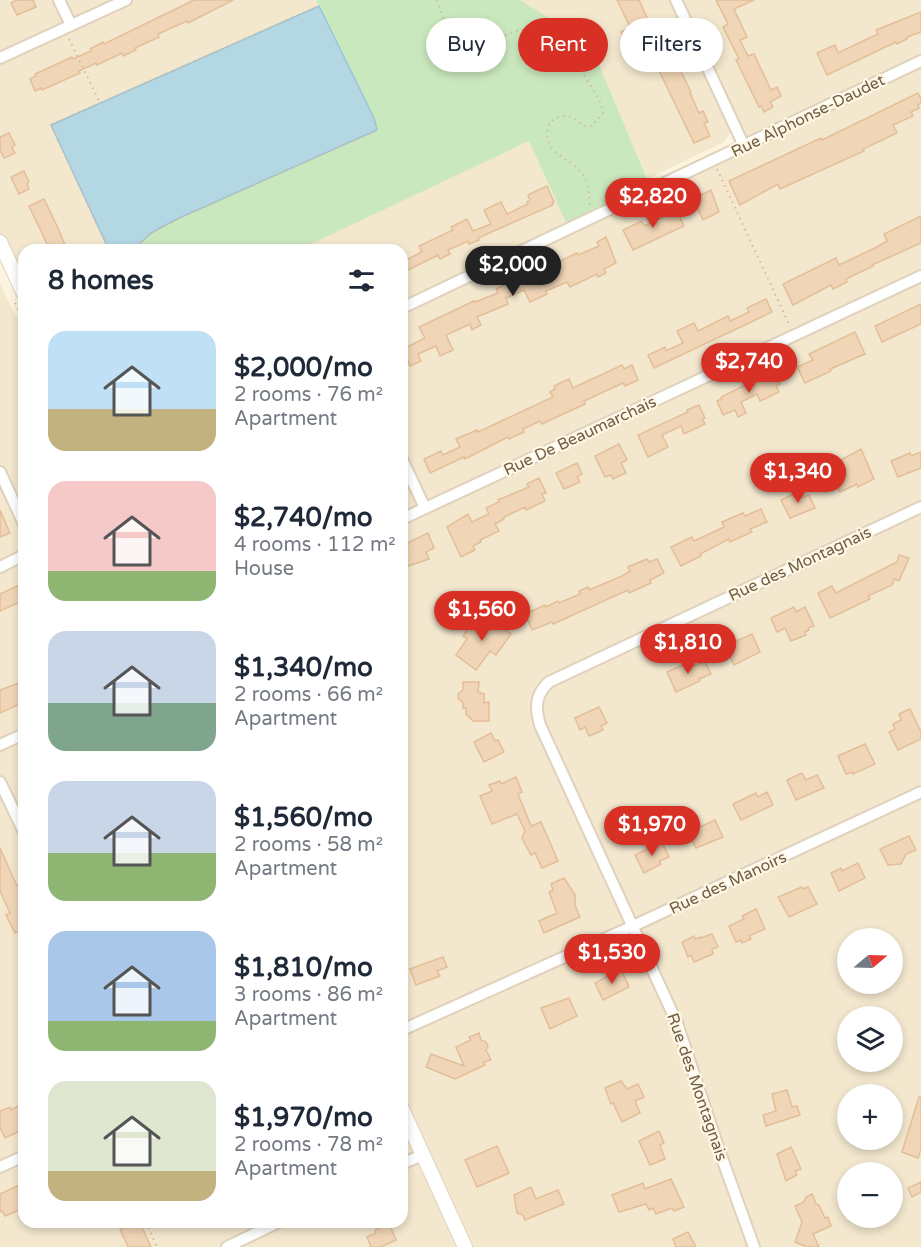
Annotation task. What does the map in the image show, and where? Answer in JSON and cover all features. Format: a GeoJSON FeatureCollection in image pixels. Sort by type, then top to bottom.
{"type":"FeatureCollection","features":[{"type":"Feature","properties":{"kind":"street"},"geometry":{"type":"LineString","coordinates":[[60,0],[71,25]]}},
{"type":"Feature","properties":{"kind":"street"},"geometry":{"type":"LineString","coordinates":[[0,58],[126,0]]}},
{"type":"Feature","properties":{"kind":"street"},"geometry":{"type":"LineString","coordinates":[[676,0],[744,146]]}},
{"type":"Feature","properties":{"kind":"street","name":"Rue Alphonse-Daudet"},"geometry":{"type":"LineString","coordinates":[[408,305],[921,61]]}},
{"type":"Feature","properties":{"kind":"street"},"geometry":{"type":"LineString","coordinates":[[0,242],[18,281]]}},
{"type":"Feature","properties":{"kind":"street","name":"Rue De Beaumarchais"},"geometry":{"type":"LineString","coordinates":[[408,516],[921,276]]}},
{"type":"Feature","properties":{"kind":"street"},"geometry":{"type":"LineString","coordinates":[[0,472],[18,511]]}},
{"type":"Feature","properties":{"kind":"street"},"geometry":{"type":"LineString","coordinates":[[408,472],[425,508]]}},
{"type":"Feature","properties":{"kind":"street","name":"Rue des Montagnais"},"geometry":{"type":"LineString","coordinates":[[754,1247],[677,1023],[540,725],[536,700],[541,690],[549,682],[921,507]]}},
{"type":"Feature","properties":{"kind":"street"},"geometry":{"type":"LineString","coordinates":[[0,567],[18,558]]}},
{"type":"Feature","properties":{"kind":"street"},"geometry":{"type":"LineString","coordinates":[[0,745],[18,737]]}},
{"type":"Feature","properties":{"kind":"street"},"geometry":{"type":"LineString","coordinates":[[0,782],[18,820]]}},
{"type":"Feature","properties":{"kind":"street","name":"Rue des Manoirs"},"geometry":{"type":"LineString","coordinates":[[408,1027],[632,927],[921,792]]}},
{"type":"Feature","properties":{"kind":"street"},"geometry":{"type":"LineString","coordinates":[[408,1123],[465,1247]]}},
{"type":"Feature","properties":{"kind":"street"},"geometry":{"type":"LineString","coordinates":[[408,1161],[422,1155]]}},
{"type":"Feature","properties":{"kind":"street"},"geometry":{"type":"LineString","coordinates":[[0,1167],[18,1159]]}},
{"type":"Feature","properties":{"kind":"street"},"geometry":{"type":"LineString","coordinates":[[227,1247],[267,1228]]}},
{"type":"Feature","properties":{"kind":"path"},"geometry":{"type":"LineString","coordinates":[[437,0],[446,26],[460,41],[467,44],[486,43],[522,29],[533,29],[544,31],[569,46],[589,87],[601,103],[603,114],[590,127],[584,126],[571,117],[559,117],[550,123],[547,129],[547,139],[554,152],[582,173],[588,188],[591,218]]}},
{"type":"Feature","properties":{"kind":"path"},"geometry":{"type":"LineString","coordinates":[[106,244],[51,126],[319,6]]}},
{"type":"Feature","properties":{"kind":"path"},"geometry":{"type":"LineString","coordinates":[[69,39],[100,103]]}},
{"type":"Feature","properties":{"kind":"path"},"geometry":{"type":"LineString","coordinates":[[139,244],[151,233],[177,219],[377,130]]}},
{"type":"Feature","properties":{"kind":"path"},"geometry":{"type":"LineString","coordinates":[[713,161],[794,335]]}},
{"type":"Feature","properties":{"kind":"path"},"geometry":{"type":"LineString","coordinates":[[149,1228],[158,1247]]}},
{"type":"Feature","properties":{"kind":"shaded area"},"geometry":{"type":"Polygon","coordinates":[[[0,0],[316,0],[319,6],[52,126],[106,244],[18,244],[18,280],[0,242],[0,0]]]}},
{"type":"Feature","properties":{"kind":"shaded area"},"geometry":{"type":"Polygon","coordinates":[[[520,0],[921,0],[921,1247],[233,1247],[273,1228],[408,1228],[408,244],[311,244],[529,141],[569,229],[744,146],[709,72],[723,72],[723,18],[620,18],[620,72],[706,72],[731,132],[724,142],[647,179],[602,72],[608,72],[608,18],[549,18],[520,0]]]}},
{"type":"Feature","properties":{"kind":"shaded area"},"geometry":{"type":"Polygon","coordinates":[[[0,284],[18,320],[18,1228],[268,1228],[227,1247],[0,1247],[0,284]]]}},
{"type":"Feature","properties":{"kind":"green space"},"geometry":{"type":"Polygon","coordinates":[[[316,0],[520,0],[549,18],[518,18],[518,72],[602,72],[647,179],[591,218],[569,229],[529,141],[311,244],[139,244],[151,233],[177,219],[377,130],[374,118],[316,0]]]}},
{"type":"Feature","properties":{"kind":"water"},"geometry":{"type":"Polygon","coordinates":[[[319,6],[374,118],[377,130],[177,219],[151,233],[139,244],[106,244],[51,125],[319,6]]]}},
{"type":"Feature","properties":{"kind":"building"},"geometry":{"type":"Polygon","coordinates":[[[17,0],[33,0],[36,7],[17,15],[11,3],[17,0]]]}},
{"type":"Feature","properties":{"kind":"building"},"geometry":{"type":"Polygon","coordinates":[[[194,0],[233,0],[188,23],[187,21],[158,34],[159,37],[123,56],[122,53],[97,65],[96,63],[79,71],[80,73],[35,91],[30,79],[36,76],[35,74],[91,51],[90,49],[103,42],[104,44],[194,0]]]}},
{"type":"Feature","properties":{"kind":"building"},"geometry":{"type":"Polygon","coordinates":[[[617,0],[639,0],[647,18],[626,18],[617,0]]]}},
{"type":"Feature","properties":{"kind":"building"},"geometry":{"type":"Polygon","coordinates":[[[716,0],[754,0],[734,9],[747,37],[740,40],[748,56],[754,54],[771,90],[777,87],[781,96],[770,102],[773,107],[764,112],[761,106],[759,107],[736,60],[739,59],[723,27],[728,24],[716,0]]]}},
{"type":"Feature","properties":{"kind":"building"},"geometry":{"type":"Polygon","coordinates":[[[921,12],[921,32],[827,75],[817,53],[835,45],[838,53],[878,34],[876,30],[921,12]]]}},
{"type":"Feature","properties":{"kind":"building"},"geometry":{"type":"Polygon","coordinates":[[[660,72],[681,72],[699,113],[703,111],[708,122],[704,123],[710,136],[694,143],[660,72]]]}},
{"type":"Feature","properties":{"kind":"building"},"geometry":{"type":"Polygon","coordinates":[[[918,93],[921,99],[919,108],[911,112],[913,116],[893,125],[897,133],[863,149],[864,151],[780,189],[778,184],[740,205],[729,181],[821,138],[822,140],[918,93]]]}},
{"type":"Feature","properties":{"kind":"building"},"geometry":{"type":"Polygon","coordinates":[[[9,133],[15,145],[12,147],[15,153],[4,158],[0,150],[0,137],[9,133]]]}},
{"type":"Feature","properties":{"kind":"building"},"geometry":{"type":"Polygon","coordinates":[[[24,171],[29,182],[27,184],[29,189],[19,194],[11,177],[24,171]]]}},
{"type":"Feature","properties":{"kind":"building"},"geometry":{"type":"Polygon","coordinates":[[[547,186],[554,202],[553,205],[478,238],[479,240],[469,244],[468,241],[448,250],[450,254],[440,259],[438,255],[408,270],[408,259],[422,252],[419,246],[453,230],[451,227],[467,219],[473,231],[491,224],[484,210],[501,202],[507,214],[528,204],[530,200],[528,195],[547,186]]]}},
{"type":"Feature","properties":{"kind":"building"},"geometry":{"type":"Polygon","coordinates":[[[711,190],[719,212],[703,220],[693,199],[711,190]]]}},
{"type":"Feature","properties":{"kind":"building"},"geometry":{"type":"Polygon","coordinates":[[[44,199],[65,244],[47,244],[29,206],[44,199]]]}},
{"type":"Feature","properties":{"kind":"building"},"geometry":{"type":"Polygon","coordinates":[[[675,207],[684,226],[633,250],[623,230],[642,221],[644,226],[666,216],[664,212],[675,207]]]}},
{"type":"Feature","properties":{"kind":"building"},"geometry":{"type":"Polygon","coordinates":[[[921,216],[921,243],[872,265],[833,289],[831,285],[793,305],[783,284],[836,258],[839,265],[877,247],[887,241],[884,234],[921,216]]]}},
{"type":"Feature","properties":{"kind":"building"},"geometry":{"type":"Polygon","coordinates":[[[606,237],[616,263],[604,269],[606,273],[598,277],[597,274],[570,287],[567,282],[546,291],[547,294],[530,302],[524,290],[506,298],[508,304],[477,317],[481,325],[472,330],[470,324],[446,335],[453,350],[440,356],[436,346],[418,354],[421,361],[410,366],[408,346],[425,338],[419,327],[474,301],[498,293],[496,289],[506,284],[507,286],[577,253],[578,255],[599,246],[597,242],[606,237]]]}},
{"type":"Feature","properties":{"kind":"building"},"geometry":{"type":"Polygon","coordinates":[[[766,299],[772,312],[654,368],[648,355],[665,347],[666,351],[683,343],[677,331],[694,323],[698,331],[728,316],[730,321],[749,312],[747,308],[766,299]]]}},
{"type":"Feature","properties":{"kind":"building"},"geometry":{"type":"Polygon","coordinates":[[[921,304],[921,324],[882,342],[875,326],[921,304]]]}},
{"type":"Feature","properties":{"kind":"building"},"geometry":{"type":"Polygon","coordinates":[[[855,332],[865,354],[805,383],[797,367],[813,360],[809,354],[855,332]]]}},
{"type":"Feature","properties":{"kind":"building"},"geometry":{"type":"Polygon","coordinates":[[[622,365],[624,369],[632,365],[638,380],[625,386],[623,383],[584,401],[585,404],[542,424],[540,421],[523,429],[524,432],[509,439],[508,437],[465,459],[464,457],[430,473],[424,459],[441,451],[443,455],[460,447],[456,439],[477,430],[478,432],[553,397],[550,392],[555,389],[554,386],[569,379],[573,388],[622,365]]]}},
{"type":"Feature","properties":{"kind":"building"},"geometry":{"type":"Polygon","coordinates":[[[774,371],[780,384],[776,385],[779,392],[760,401],[757,394],[741,402],[746,413],[738,417],[735,410],[723,415],[717,401],[722,399],[721,397],[774,371]]]}},
{"type":"Feature","properties":{"kind":"building"},"geometry":{"type":"Polygon","coordinates":[[[699,405],[705,418],[702,419],[705,424],[684,434],[681,426],[662,435],[668,447],[648,457],[638,435],[699,405]]]}},
{"type":"Feature","properties":{"kind":"building"},"geometry":{"type":"Polygon","coordinates":[[[619,444],[627,460],[621,463],[626,473],[613,479],[611,475],[605,477],[595,456],[619,444]]]}},
{"type":"Feature","properties":{"kind":"building"},"geometry":{"type":"Polygon","coordinates":[[[861,449],[874,479],[840,492],[828,467],[861,449]]]}},
{"type":"Feature","properties":{"kind":"building"},"geometry":{"type":"Polygon","coordinates":[[[921,452],[921,468],[898,477],[891,461],[910,453],[911,456],[921,452]]]}},
{"type":"Feature","properties":{"kind":"building"},"geometry":{"type":"Polygon","coordinates":[[[577,463],[582,474],[577,477],[580,482],[564,489],[556,473],[577,463]]]}},
{"type":"Feature","properties":{"kind":"building"},"geometry":{"type":"Polygon","coordinates":[[[539,478],[546,493],[542,494],[545,501],[504,517],[495,524],[499,531],[480,540],[481,542],[473,546],[475,550],[461,557],[447,527],[468,514],[472,522],[489,514],[486,508],[499,502],[498,500],[529,487],[527,484],[539,478]]]}},
{"type":"Feature","properties":{"kind":"building"},"geometry":{"type":"Polygon","coordinates":[[[800,491],[804,497],[809,495],[815,508],[790,518],[781,500],[800,491]]]}},
{"type":"Feature","properties":{"kind":"building"},"geometry":{"type":"Polygon","coordinates":[[[761,509],[767,522],[750,529],[752,532],[730,542],[729,539],[681,566],[671,547],[692,537],[694,541],[724,527],[722,522],[743,513],[745,516],[761,509]]]}},
{"type":"Feature","properties":{"kind":"building"},"geometry":{"type":"Polygon","coordinates":[[[0,510],[10,533],[0,537],[0,510]]]}},
{"type":"Feature","properties":{"kind":"building"},"geometry":{"type":"Polygon","coordinates":[[[428,533],[434,548],[426,552],[429,559],[408,566],[408,543],[428,533]]]}},
{"type":"Feature","properties":{"kind":"building"},"geometry":{"type":"Polygon","coordinates":[[[899,555],[909,558],[899,581],[894,579],[892,585],[868,596],[870,599],[830,618],[818,593],[832,586],[836,593],[897,562],[899,555]]]}},
{"type":"Feature","properties":{"kind":"building"},"geometry":{"type":"Polygon","coordinates":[[[647,559],[649,562],[657,559],[664,573],[650,580],[651,583],[629,593],[628,590],[553,624],[552,622],[532,630],[525,614],[580,594],[579,591],[588,587],[589,590],[622,576],[630,571],[628,567],[647,559]]]}},
{"type":"Feature","properties":{"kind":"building"},"geometry":{"type":"Polygon","coordinates":[[[18,586],[18,603],[0,611],[0,594],[18,586]]]}},
{"type":"Feature","properties":{"kind":"building"},"geometry":{"type":"Polygon","coordinates":[[[794,607],[796,612],[805,607],[814,626],[808,628],[806,635],[791,641],[785,628],[777,632],[771,618],[794,607]]]}},
{"type":"Feature","properties":{"kind":"building"},"geometry":{"type":"Polygon","coordinates":[[[484,615],[511,634],[496,655],[490,651],[476,670],[456,655],[467,639],[463,636],[470,625],[475,628],[484,615]]]}},
{"type":"Feature","properties":{"kind":"building"},"geometry":{"type":"Polygon","coordinates":[[[752,634],[760,652],[734,665],[725,646],[752,634]]]}},
{"type":"Feature","properties":{"kind":"building"},"geometry":{"type":"Polygon","coordinates":[[[692,661],[694,666],[705,661],[711,674],[676,692],[667,672],[692,661]]]}},
{"type":"Feature","properties":{"kind":"building"},"geometry":{"type":"Polygon","coordinates":[[[463,682],[479,682],[478,692],[484,694],[484,703],[489,702],[489,721],[473,721],[466,714],[466,708],[463,708],[463,703],[458,698],[458,694],[463,690],[463,682]]]}},
{"type":"Feature","properties":{"kind":"building"},"geometry":{"type":"Polygon","coordinates":[[[18,683],[18,705],[0,713],[0,690],[18,683]]]}},
{"type":"Feature","properties":{"kind":"building"},"geometry":{"type":"Polygon","coordinates":[[[599,707],[607,723],[601,726],[603,730],[589,736],[585,727],[580,730],[575,718],[599,707]]]}},
{"type":"Feature","properties":{"kind":"building"},"geometry":{"type":"Polygon","coordinates":[[[910,709],[921,732],[921,739],[898,750],[889,732],[895,729],[893,724],[901,720],[899,714],[910,709]]]}},
{"type":"Feature","properties":{"kind":"building"},"geometry":{"type":"Polygon","coordinates":[[[491,733],[495,741],[498,740],[504,752],[484,762],[474,742],[491,733]]]}},
{"type":"Feature","properties":{"kind":"building"},"geometry":{"type":"Polygon","coordinates":[[[865,744],[875,764],[853,774],[852,772],[846,774],[838,756],[865,744]]]}},
{"type":"Feature","properties":{"kind":"building"},"geometry":{"type":"Polygon","coordinates":[[[802,773],[806,780],[817,775],[824,788],[796,800],[787,780],[802,773]]]}},
{"type":"Feature","properties":{"kind":"building"},"geometry":{"type":"Polygon","coordinates":[[[516,777],[522,792],[518,794],[531,826],[541,822],[558,861],[542,868],[535,853],[531,855],[522,838],[525,831],[517,814],[492,824],[480,796],[492,791],[489,785],[500,781],[501,784],[516,777]]]}},
{"type":"Feature","properties":{"kind":"building"},"geometry":{"type":"Polygon","coordinates":[[[767,792],[773,805],[741,820],[733,804],[756,793],[758,797],[767,792]]]}},
{"type":"Feature","properties":{"kind":"building"},"geometry":{"type":"Polygon","coordinates":[[[715,820],[723,837],[696,848],[688,832],[715,820]]]}},
{"type":"Feature","properties":{"kind":"building"},"geometry":{"type":"Polygon","coordinates":[[[909,836],[916,850],[906,854],[901,864],[888,865],[880,849],[909,836]]]}},
{"type":"Feature","properties":{"kind":"building"},"geometry":{"type":"Polygon","coordinates":[[[662,842],[669,857],[659,861],[661,864],[644,873],[635,855],[662,842]]]}},
{"type":"Feature","properties":{"kind":"building"},"geometry":{"type":"Polygon","coordinates":[[[0,848],[18,886],[18,931],[15,933],[6,915],[10,913],[0,891],[0,848]]]}},
{"type":"Feature","properties":{"kind":"building"},"geometry":{"type":"Polygon","coordinates":[[[858,863],[865,878],[839,891],[831,873],[841,868],[842,871],[858,863]]]}},
{"type":"Feature","properties":{"kind":"building"},"geometry":{"type":"Polygon","coordinates":[[[564,878],[575,895],[575,905],[580,917],[544,933],[539,921],[557,913],[549,892],[553,890],[551,884],[564,878]]]}},
{"type":"Feature","properties":{"kind":"building"},"geometry":{"type":"Polygon","coordinates":[[[802,887],[803,889],[808,887],[817,904],[789,917],[778,897],[802,887]]]}},
{"type":"Feature","properties":{"kind":"building"},"geometry":{"type":"Polygon","coordinates":[[[756,909],[765,929],[749,936],[751,939],[742,943],[741,940],[736,942],[729,926],[744,919],[742,916],[756,909]]]}},
{"type":"Feature","properties":{"kind":"building"},"geometry":{"type":"Polygon","coordinates":[[[712,934],[718,947],[712,949],[713,954],[694,962],[691,955],[688,957],[682,942],[694,936],[695,939],[712,934]]]}},
{"type":"Feature","properties":{"kind":"building"},"geometry":{"type":"Polygon","coordinates":[[[443,957],[447,967],[437,971],[440,976],[416,985],[410,969],[443,957]]]}},
{"type":"Feature","properties":{"kind":"building"},"geometry":{"type":"Polygon","coordinates":[[[621,969],[629,987],[603,1000],[595,983],[621,969]]]}},
{"type":"Feature","properties":{"kind":"building"},"geometry":{"type":"Polygon","coordinates":[[[569,998],[577,1016],[550,1029],[541,1008],[569,998]]]}},
{"type":"Feature","properties":{"kind":"building"},"geometry":{"type":"Polygon","coordinates":[[[479,1033],[481,1040],[488,1046],[486,1050],[491,1060],[484,1062],[485,1065],[455,1079],[426,1067],[431,1054],[464,1066],[456,1047],[471,1040],[469,1037],[479,1033]]]}},
{"type":"Feature","properties":{"kind":"building"},"geometry":{"type":"Polygon","coordinates":[[[621,1081],[627,1089],[638,1084],[644,1097],[635,1101],[640,1113],[622,1122],[605,1088],[621,1081]]]}},
{"type":"Feature","properties":{"kind":"building"},"geometry":{"type":"Polygon","coordinates":[[[787,1090],[792,1107],[797,1106],[800,1115],[766,1126],[763,1115],[776,1111],[772,1094],[787,1090]]]}},
{"type":"Feature","properties":{"kind":"building"},"geometry":{"type":"Polygon","coordinates":[[[919,1097],[921,1097],[921,1149],[918,1158],[902,1152],[919,1097]]]}},
{"type":"Feature","properties":{"kind":"building"},"geometry":{"type":"Polygon","coordinates":[[[18,1106],[18,1132],[5,1138],[0,1127],[0,1111],[10,1107],[11,1110],[18,1106]]]}},
{"type":"Feature","properties":{"kind":"building"},"geometry":{"type":"Polygon","coordinates":[[[659,1131],[664,1143],[660,1145],[665,1159],[650,1165],[639,1141],[659,1131]]]}},
{"type":"Feature","properties":{"kind":"building"},"geometry":{"type":"Polygon","coordinates":[[[497,1146],[509,1173],[477,1187],[465,1160],[497,1146]]]}},
{"type":"Feature","properties":{"kind":"building"},"geometry":{"type":"Polygon","coordinates":[[[791,1147],[801,1169],[795,1171],[797,1175],[786,1181],[777,1154],[791,1147]]]}},
{"type":"Feature","properties":{"kind":"building"},"geometry":{"type":"Polygon","coordinates":[[[671,1179],[684,1207],[674,1211],[672,1208],[656,1214],[653,1208],[649,1210],[646,1204],[619,1212],[612,1195],[643,1183],[645,1189],[671,1179]]]}},
{"type":"Feature","properties":{"kind":"building"},"geometry":{"type":"Polygon","coordinates":[[[921,1182],[921,1192],[912,1197],[908,1188],[921,1182]]]}},
{"type":"Feature","properties":{"kind":"building"},"geometry":{"type":"Polygon","coordinates":[[[18,1186],[18,1211],[5,1216],[2,1211],[0,1212],[0,1194],[18,1186]]]}},
{"type":"Feature","properties":{"kind":"building"},"geometry":{"type":"Polygon","coordinates":[[[531,1187],[536,1199],[558,1190],[564,1204],[525,1220],[523,1215],[517,1213],[514,1195],[531,1187]]]}},
{"type":"Feature","properties":{"kind":"building"},"geometry":{"type":"Polygon","coordinates":[[[812,1194],[825,1218],[828,1217],[831,1226],[813,1234],[819,1247],[807,1247],[795,1242],[802,1222],[795,1206],[804,1202],[806,1197],[812,1194]]]}},
{"type":"Feature","properties":{"kind":"building"},"geometry":{"type":"Polygon","coordinates":[[[142,1228],[151,1247],[128,1247],[120,1229],[142,1228]]]}},
{"type":"Feature","properties":{"kind":"building"},"geometry":{"type":"Polygon","coordinates":[[[391,1228],[396,1240],[381,1247],[371,1247],[367,1237],[376,1233],[375,1230],[391,1228]]]}},
{"type":"Feature","properties":{"kind":"building"},"geometry":{"type":"Polygon","coordinates":[[[688,1232],[696,1247],[676,1247],[673,1239],[688,1232]]]}}]}
